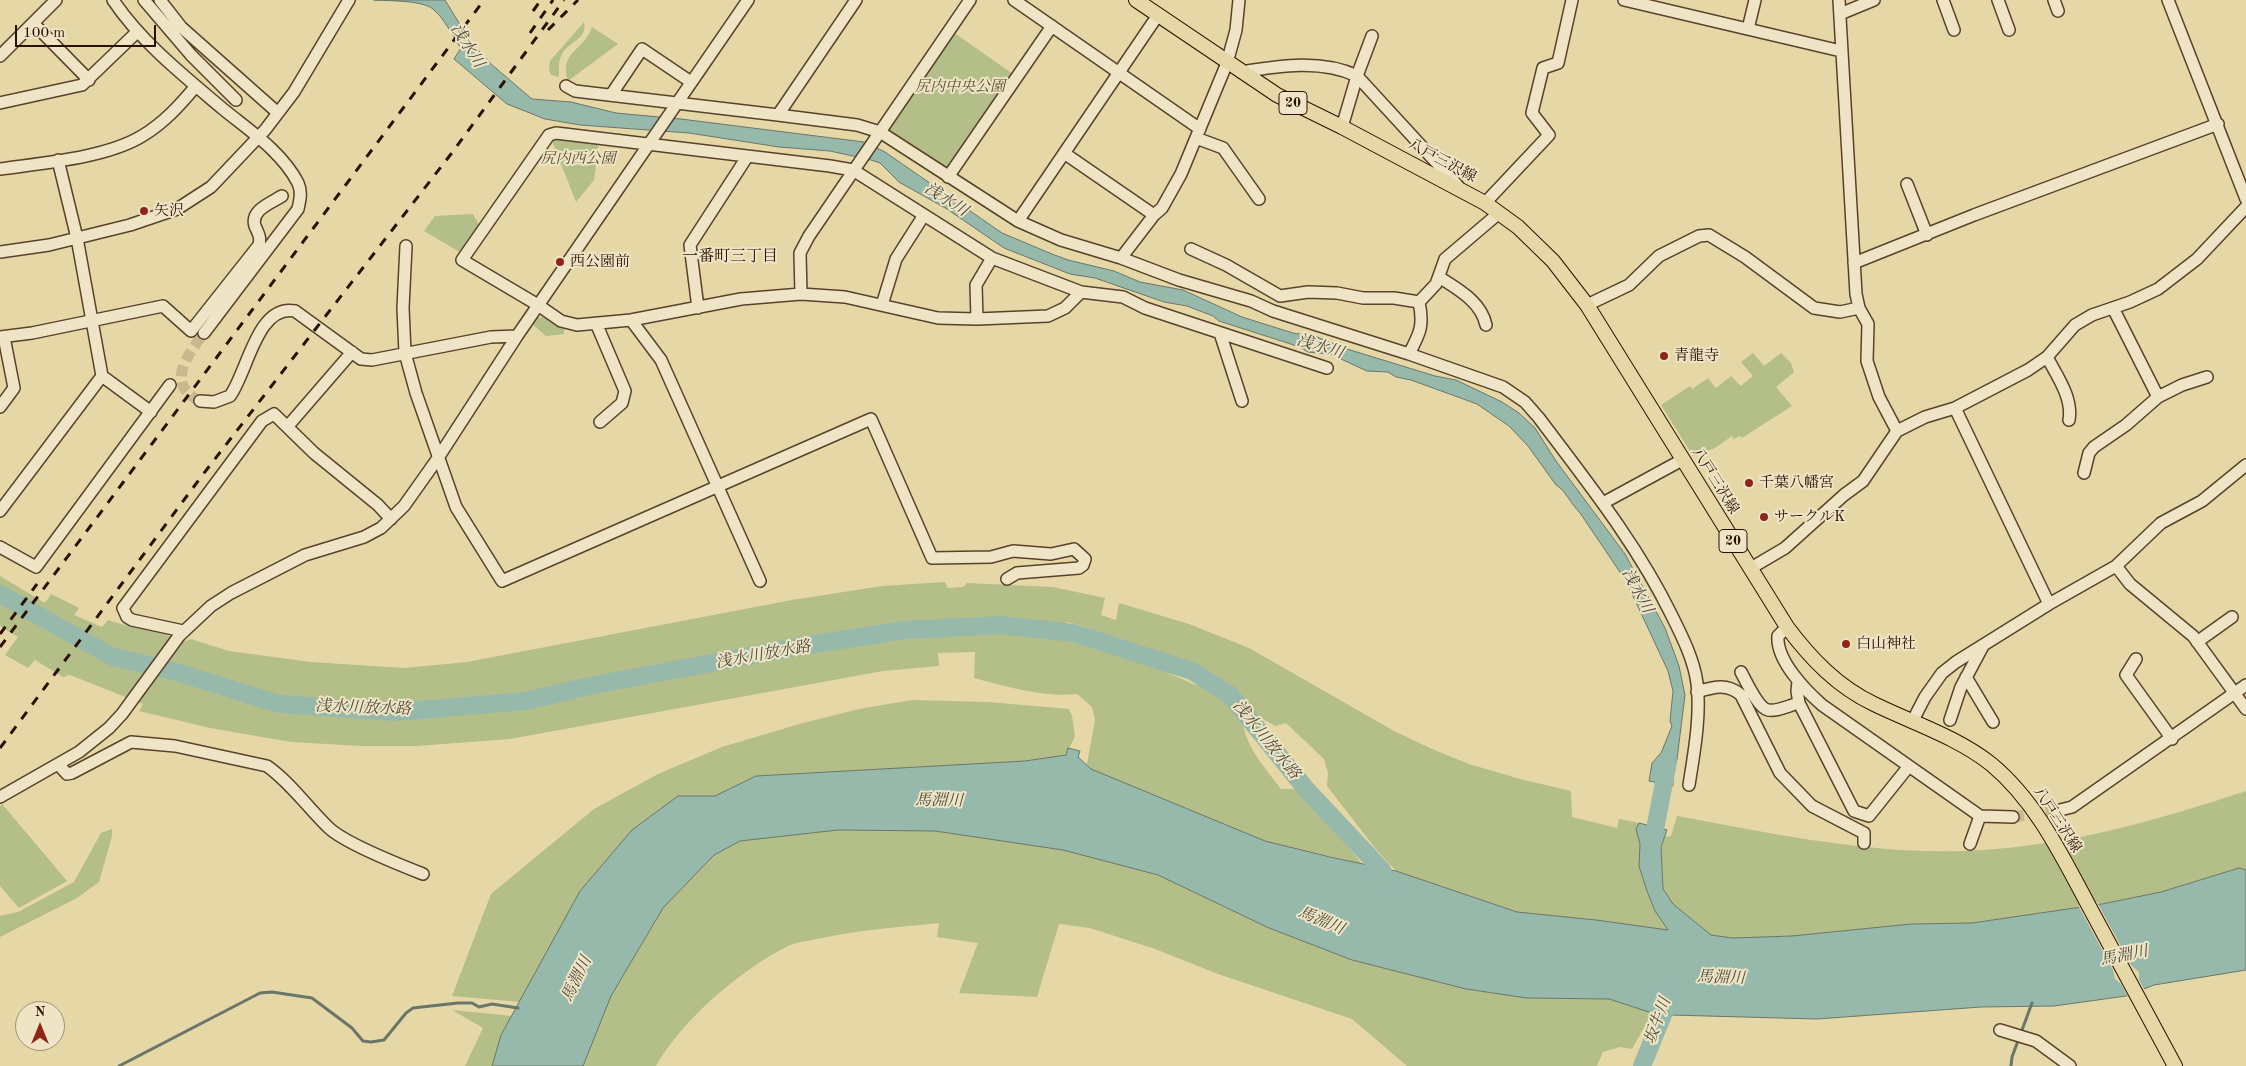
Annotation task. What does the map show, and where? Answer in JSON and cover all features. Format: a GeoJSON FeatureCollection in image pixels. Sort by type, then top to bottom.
{"type":"FeatureCollection","features":[{"type":"Feature","properties":{"kind":"main road","name":"八戸三沢線"},"geometry":{"type":"LineString","coordinates":[[1136,0],[1277,96],[1342,127],[1485,203],[1518,227],[1553,261],[1587,305],[1787,627],[1824,670],[1847,689],[1872,704],[1972,750],[1991,764],[2024,797],[2053,842],[2175,1066]]}},
{"type":"Feature","properties":{"kind":"street"},"geometry":{"type":"LineString","coordinates":[[0,56],[56,0]]}},
{"type":"Feature","properties":{"kind":"street"},"geometry":{"type":"LineString","coordinates":[[113,0],[137,32],[196,86],[282,159],[299,185],[301,198],[298,209],[204,332]]}},
{"type":"Feature","properties":{"kind":"street"},"geometry":{"type":"LineString","coordinates":[[144,0],[191,55],[236,100]]}},
{"type":"Feature","properties":{"kind":"street"},"geometry":{"type":"LineString","coordinates":[[160,0],[181,27],[278,113]]}},
{"type":"Feature","properties":{"kind":"street"},"geometry":{"type":"LineString","coordinates":[[0,252],[77,238],[130,225],[177,209],[211,187],[258,137],[294,92],[349,0]]}},
{"type":"Feature","properties":{"kind":"street"},"geometry":{"type":"LineString","coordinates":[[0,797],[79,752],[109,728],[131,703],[181,633],[211,606],[231,593],[305,555],[364,537],[381,528],[391,519],[414,494],[538,304],[748,0]]}},
{"type":"Feature","properties":{"kind":"street"},"geometry":{"type":"LineString","coordinates":[[778,115],[856,0]]}},
{"type":"Feature","properties":{"kind":"street"},"geometry":{"type":"LineString","coordinates":[[801,294],[800,253],[809,236],[970,0]]}},
{"type":"Feature","properties":{"kind":"street"},"geometry":{"type":"LineString","coordinates":[[1014,0],[1117,73],[1198,134],[1223,148],[1250,189],[1259,199]]}},
{"type":"Feature","properties":{"kind":"street"},"geometry":{"type":"LineString","coordinates":[[1121,258],[1154,215],[1162,208],[1181,174],[1226,63],[1236,30],[1239,0]]}},
{"type":"Feature","properties":{"kind":"street"},"geometry":{"type":"LineString","coordinates":[[1485,203],[1550,135],[1532,113],[1543,68],[1558,63],[1572,0]]}},
{"type":"Feature","properties":{"kind":"street"},"geometry":{"type":"LineString","coordinates":[[1624,0],[1674,6],[1748,29],[1841,51]]}},
{"type":"Feature","properties":{"kind":"street"},"geometry":{"type":"LineString","coordinates":[[1748,29],[1755,0]]}},
{"type":"Feature","properties":{"kind":"street"},"geometry":{"type":"LineString","coordinates":[[1839,0],[1854,263],[1859,308],[1868,324],[1867,361],[1879,397],[1897,431]]}},
{"type":"Feature","properties":{"kind":"street"},"geometry":{"type":"LineString","coordinates":[[1840,14],[1874,0]]}},
{"type":"Feature","properties":{"kind":"street"},"geometry":{"type":"LineString","coordinates":[[1943,0],[1954,30]]}},
{"type":"Feature","properties":{"kind":"street"},"geometry":{"type":"LineString","coordinates":[[1998,0],[2009,30]]}},
{"type":"Feature","properties":{"kind":"street"},"geometry":{"type":"LineString","coordinates":[[2054,0],[2058,11]]}},
{"type":"Feature","properties":{"kind":"street"},"geometry":{"type":"LineString","coordinates":[[2168,0],[2246,199]]}},
{"type":"Feature","properties":{"kind":"street"},"geometry":{"type":"LineString","coordinates":[[1018,221],[1158,15]]}},
{"type":"Feature","properties":{"kind":"street"},"geometry":{"type":"LineString","coordinates":[[34,23],[89,80]]}},
{"type":"Feature","properties":{"kind":"street"},"geometry":{"type":"LineString","coordinates":[[948,177],[1052,26]]}},
{"type":"Feature","properties":{"kind":"street"},"geometry":{"type":"LineString","coordinates":[[0,104],[82,85],[137,32]]}},
{"type":"Feature","properties":{"kind":"street"},"geometry":{"type":"LineString","coordinates":[[1342,127],[1357,76],[1372,36]]}},
{"type":"Feature","properties":{"kind":"street"},"geometry":{"type":"LineString","coordinates":[[611,94],[642,49],[691,82]]}},
{"type":"Feature","properties":{"kind":"street"},"geometry":{"type":"LineString","coordinates":[[1241,72],[1319,65],[1340,68],[1357,76],[1460,189]]}},
{"type":"Feature","properties":{"kind":"street"},"geometry":{"type":"LineString","coordinates":[[0,169],[107,150],[142,137],[168,117],[196,86]]}},
{"type":"Feature","properties":{"kind":"street"},"geometry":{"type":"LineString","coordinates":[[566,86],[574,91],[611,94],[676,105],[857,125],[880,132],[1018,221],[1061,240],[1121,258],[1179,280],[1251,301],[1272,312],[1409,354],[1503,386],[1525,402],[1539,418],[1603,503],[1632,544],[1657,585],[1679,630],[1694,669],[1697,692],[1696,730],[1689,785]]}},
{"type":"Feature","properties":{"kind":"street"},"geometry":{"type":"LineString","coordinates":[[1854,263],[2218,124]]}},
{"type":"Feature","properties":{"kind":"street"},"geometry":{"type":"LineString","coordinates":[[1082,292],[1065,308],[1048,316],[977,319],[938,318],[845,297],[801,294],[741,300],[631,320],[577,325],[561,321],[538,304],[462,260],[549,135],[556,133],[651,141],[748,157],[854,168],[992,258],[1082,292],[1123,297],[1145,308],[1327,368]]}},
{"type":"Feature","properties":{"kind":"street"},"geometry":{"type":"LineString","coordinates":[[1064,153],[1154,215]]}},
{"type":"Feature","properties":{"kind":"street"},"geometry":{"type":"LineString","coordinates":[[698,308],[690,245],[748,157]]}},
{"type":"Feature","properties":{"kind":"street"},"geometry":{"type":"LineString","coordinates":[[58,160],[77,238],[102,376],[151,412]]}},
{"type":"Feature","properties":{"kind":"street"},"geometry":{"type":"LineString","coordinates":[[1907,184],[1927,235]]}},
{"type":"Feature","properties":{"kind":"street"},"geometry":{"type":"LineString","coordinates":[[0,407],[14,388],[2,337],[91,322],[163,306],[192,331],[259,245],[260,236],[254,220],[258,210],[282,196]]}},
{"type":"Feature","properties":{"kind":"street"},"geometry":{"type":"LineString","coordinates":[[1751,568],[1786,548],[1844,495],[1863,481],[1897,431],[1925,417],[1955,408],[2028,370],[2047,357],[2075,325],[2092,315],[2158,289],[2197,259],[2246,207]]}},
{"type":"Feature","properties":{"kind":"street"},"geometry":{"type":"LineString","coordinates":[[1419,302],[1436,284],[1445,259],[1499,213]]}},
{"type":"Feature","properties":{"kind":"street"},"geometry":{"type":"LineString","coordinates":[[882,305],[896,259],[924,215]]}},
{"type":"Feature","properties":{"kind":"street"},"geometry":{"type":"LineString","coordinates":[[1587,305],[1628,285],[1659,256],[1699,236],[1709,235],[1745,257],[1796,297],[1814,308],[1840,312],[1859,308]]}},
{"type":"Feature","properties":{"kind":"street"},"geometry":{"type":"LineString","coordinates":[[406,246],[403,308],[405,352],[438,458],[456,508],[502,581],[872,419],[932,558],[991,557],[1014,551],[1051,554],[1074,549],[1085,559],[1083,565],[1079,568],[1017,573],[1008,579]]}},
{"type":"Feature","properties":{"kind":"street"},"geometry":{"type":"LineString","coordinates":[[1191,249],[1226,265],[1280,296],[1308,292],[1337,293],[1363,298],[1394,298],[1419,302]]}},
{"type":"Feature","properties":{"kind":"street"},"geometry":{"type":"LineString","coordinates":[[977,319],[976,284],[992,258]]}},
{"type":"Feature","properties":{"kind":"street"},"geometry":{"type":"LineString","coordinates":[[1439,277],[1467,296],[1481,312],[1486,325]]}},
{"type":"Feature","properties":{"kind":"street"},"geometry":{"type":"LineString","coordinates":[[1409,354],[1422,330],[1419,302]]}},
{"type":"Feature","properties":{"kind":"street"},"geometry":{"type":"LineString","coordinates":[[2113,308],[2158,397]]}},
{"type":"Feature","properties":{"kind":"street"},"geometry":{"type":"LineString","coordinates":[[200,402],[214,402],[230,396],[265,323],[278,311],[286,309],[295,311],[360,359],[372,360],[405,352],[491,337],[517,336]]}},
{"type":"Feature","properties":{"kind":"street"},"geometry":{"type":"LineString","coordinates":[[631,320],[661,360],[760,581]]}},
{"type":"Feature","properties":{"kind":"street"},"geometry":{"type":"LineString","coordinates":[[596,323],[625,391],[622,403],[600,422]]}},
{"type":"Feature","properties":{"kind":"street"},"geometry":{"type":"LineString","coordinates":[[1220,333],[1242,400]]}},
{"type":"Feature","properties":{"kind":"street"},"geometry":{"type":"LineString","coordinates":[[288,426],[352,352]]}},
{"type":"Feature","properties":{"kind":"street"},"geometry":{"type":"LineString","coordinates":[[2047,357],[2066,393],[2071,412],[2069,420]]}},
{"type":"Feature","properties":{"kind":"street"},"geometry":{"type":"LineString","coordinates":[[0,511],[102,376]]}},
{"type":"Feature","properties":{"kind":"street"},"geometry":{"type":"LineString","coordinates":[[2084,473],[2089,454],[2094,448],[2126,425],[2158,397],[2182,385],[2207,377]]}},
{"type":"Feature","properties":{"kind":"street"},"geometry":{"type":"LineString","coordinates":[[0,548],[36,567],[170,386]]}},
{"type":"Feature","properties":{"kind":"street"},"geometry":{"type":"LineString","coordinates":[[1955,408],[2049,604]]}},
{"type":"Feature","properties":{"kind":"street"},"geometry":{"type":"LineString","coordinates":[[181,633],[132,620],[127,616],[124,608],[262,421],[274,414],[314,453],[378,505],[391,519]]}},
{"type":"Feature","properties":{"kind":"street"},"geometry":{"type":"LineString","coordinates":[[1603,503],[1682,460]]}},
{"type":"Feature","properties":{"kind":"street"},"geometry":{"type":"LineString","coordinates":[[1912,722],[1925,697],[1942,673],[2049,604],[2116,566],[2161,524],[2202,501],[2246,465]]}},
{"type":"Feature","properties":{"kind":"street"},"geometry":{"type":"LineString","coordinates":[[2116,566],[2130,584],[2193,636],[2246,709]]}},
{"type":"Feature","properties":{"kind":"street"},"geometry":{"type":"LineString","coordinates":[[2197,642],[2232,617]]}},
{"type":"Feature","properties":{"kind":"street"},"geometry":{"type":"LineString","coordinates":[[1787,627],[1778,636],[1779,649],[1798,681],[1822,705],[1980,816],[2013,817]]}},
{"type":"Feature","properties":{"kind":"street"},"geometry":{"type":"LineString","coordinates":[[1950,720],[1966,676],[1984,645]]}},
{"type":"Feature","properties":{"kind":"street"},"geometry":{"type":"LineString","coordinates":[[2136,659],[2126,675],[2172,738]]}},
{"type":"Feature","properties":{"kind":"street"},"geometry":{"type":"LineString","coordinates":[[1741,672],[1759,704],[1766,710],[1799,703]]}},
{"type":"Feature","properties":{"kind":"street"},"geometry":{"type":"LineString","coordinates":[[1966,676],[1993,722]]}},
{"type":"Feature","properties":{"kind":"street"},"geometry":{"type":"LineString","coordinates":[[1798,681],[1799,703],[1854,811],[1869,816],[1910,766]]}},
{"type":"Feature","properties":{"kind":"street"},"geometry":{"type":"LineString","coordinates":[[2056,811],[2072,807],[2246,685]]}},
{"type":"Feature","properties":{"kind":"street"},"geometry":{"type":"LineString","coordinates":[[1697,692],[1716,686],[1733,688],[1741,695],[1780,773],[1812,806],[1864,833],[1864,843]]}},
{"type":"Feature","properties":{"kind":"street"},"geometry":{"type":"LineString","coordinates":[[58,764],[67,774],[72,774],[131,742],[175,746],[267,766],[279,774],[331,830],[422,874]]}},
{"type":"Feature","properties":{"kind":"street"},"geometry":{"type":"LineString","coordinates":[[1970,844],[1980,816]]}},
{"type":"Feature","properties":{"kind":"street"},"geometry":{"type":"LineString","coordinates":[[2000,1030],[2036,1041],[2070,1066]]}},
{"type":"Feature","properties":{"kind":"green space"},"geometry":{"type":"Polygon","coordinates":[[[584,22],[583,33],[561,56],[559,77],[551,75],[549,70],[550,61],[584,22]]]}},
{"type":"Feature","properties":{"kind":"green space"},"geometry":{"type":"Polygon","coordinates":[[[592,27],[618,44],[568,81],[566,71],[569,57],[589,35],[592,27]]]}},
{"type":"Feature","properties":{"kind":"green space","name":"尻内中央公園"},"geometry":{"type":"Polygon","coordinates":[[[953,32],[1013,74],[947,172],[886,131],[953,32]]]}},
{"type":"Feature","properties":{"kind":"green space","name":"尻内西公園"},"geometry":{"type":"Polygon","coordinates":[[[555,138],[599,142],[594,180],[576,202],[552,141],[555,138]]]}},
{"type":"Feature","properties":{"kind":"green space"},"geometry":{"type":"Polygon","coordinates":[[[473,214],[481,228],[463,254],[424,231],[435,216],[473,214]]]}},
{"type":"Feature","properties":{"kind":"green space"},"geometry":{"type":"Polygon","coordinates":[[[543,317],[564,329],[564,334],[546,336],[533,325],[536,318],[543,317]]]}},
{"type":"Feature","properties":{"kind":"green space"},"geometry":{"type":"Polygon","coordinates":[[[1753,353],[1764,366],[1781,353],[1791,363],[1794,372],[1776,387],[1792,406],[1742,438],[1740,436],[1734,439],[1732,436],[1715,448],[1693,456],[1661,405],[1690,386],[1692,389],[1708,378],[1716,388],[1731,376],[1741,386],[1753,376],[1741,362],[1753,353]]]}},
{"type":"Feature","properties":{"kind":"green space"},"geometry":{"type":"Polygon","coordinates":[[[0,576],[45,603],[51,594],[79,608],[74,615],[102,627],[108,620],[128,626],[165,631],[166,635],[186,641],[191,639],[229,651],[311,662],[404,668],[467,662],[792,600],[882,586],[945,582],[948,588],[963,587],[967,583],[1053,587],[1105,598],[1101,615],[1116,620],[1119,603],[1189,624],[1249,648],[1394,731],[1432,749],[1469,764],[1571,791],[1572,817],[1617,828],[1619,819],[1639,823],[1636,829],[1640,844],[1639,866],[1655,911],[1668,931],[1596,920],[1517,912],[1396,871],[1375,848],[1327,786],[1328,773],[1324,759],[1286,723],[1275,726],[1253,713],[1228,686],[1194,668],[1080,625],[1066,622],[1062,635],[1142,661],[1204,687],[1242,715],[1243,726],[1250,746],[1281,789],[1295,789],[1326,819],[1362,864],[1265,841],[1091,769],[1087,764],[1095,720],[1092,707],[1077,694],[1039,693],[974,678],[975,652],[938,653],[939,666],[883,671],[510,739],[417,746],[361,746],[291,742],[210,728],[139,711],[143,704],[70,675],[63,677],[35,660],[28,668],[5,655],[18,637],[0,626],[0,576]]]}},
{"type":"Feature","properties":{"kind":"green space"},"geometry":{"type":"Polygon","coordinates":[[[912,700],[988,702],[1069,709],[1075,736],[1066,755],[1025,761],[756,776],[715,796],[678,796],[531,982],[520,1002],[452,996],[491,894],[594,809],[658,774],[722,747],[859,709],[912,700]]]}},
{"type":"Feature","properties":{"kind":"green space"},"geometry":{"type":"Polygon","coordinates":[[[2246,791],[2246,870],[2239,868],[2161,892],[2102,904],[1972,923],[1911,924],[1792,936],[1732,938],[1711,935],[1673,904],[1663,889],[1661,847],[1664,837],[1671,836],[1677,816],[1835,843],[1916,851],[1956,851],[2028,846],[2091,835],[2154,819],[2246,791]]]}},
{"type":"Feature","properties":{"kind":"green space"},"geometry":{"type":"Polygon","coordinates":[[[2,804],[67,881],[19,908],[0,886],[0,806],[2,804]]]}},
{"type":"Feature","properties":{"kind":"green space"},"geometry":{"type":"Polygon","coordinates":[[[112,829],[112,836],[99,882],[77,898],[0,937],[0,916],[18,912],[74,882],[101,833],[112,829]]]}},
{"type":"Feature","properties":{"kind":"green space"},"geometry":{"type":"Polygon","coordinates":[[[838,830],[935,831],[1063,850],[1158,875],[1269,928],[1352,960],[1466,989],[1527,998],[1609,999],[1652,1013],[1632,1049],[1620,1047],[1603,1052],[1597,1066],[1407,1066],[1352,1019],[1090,928],[1059,924],[1037,997],[959,993],[978,943],[937,937],[939,923],[863,931],[791,945],[751,968],[714,998],[681,1031],[656,1066],[583,1066],[611,996],[663,908],[714,855],[740,841],[838,830]]]}},
{"type":"Feature","properties":{"kind":"green space"},"geometry":{"type":"Polygon","coordinates":[[[452,1010],[512,1016],[501,1035],[492,1066],[465,1066],[483,1028],[452,1010]]]}},
{"type":"Feature","properties":{"kind":"water"},"geometry":{"type":"Polygon","coordinates":[[[374,0],[445,0],[470,41],[491,64],[532,99],[571,102],[616,113],[681,119],[864,142],[885,152],[1002,233],[1052,254],[1068,260],[1114,271],[1140,282],[1183,290],[1242,317],[1293,333],[1317,337],[1347,349],[1435,376],[1456,380],[1502,402],[1519,413],[1535,428],[1556,461],[1625,554],[1665,628],[1679,666],[1685,695],[1677,759],[1673,773],[1673,786],[1649,781],[1652,763],[1661,753],[1672,726],[1670,721],[1673,691],[1668,671],[1626,581],[1580,513],[1556,485],[1528,446],[1509,426],[1477,404],[1411,380],[1396,377],[1388,372],[1367,371],[1330,354],[1308,352],[1300,347],[1219,321],[1213,316],[1187,306],[1164,302],[1095,278],[1070,274],[1004,248],[947,209],[899,182],[880,163],[871,160],[830,151],[779,147],[689,133],[580,125],[545,119],[507,104],[454,59],[461,48],[433,9],[413,2],[374,0]]]}},
{"type":"Feature","properties":{"kind":"water","name":"馬淵川"},"geometry":{"type":"Polygon","coordinates":[[[1068,748],[1080,751],[1078,757],[1091,769],[1265,841],[1396,871],[1517,912],[1668,930],[1655,911],[1639,866],[1640,844],[1636,829],[1639,823],[1667,830],[1661,847],[1663,889],[1673,904],[1711,935],[1732,938],[1792,936],[1911,924],[1972,923],[2102,904],[2161,892],[2239,868],[2246,870],[2246,970],[2154,985],[2126,996],[2054,1006],[1981,1007],[1817,1019],[1670,1015],[1652,1013],[1609,999],[1527,998],[1466,989],[1352,960],[1269,928],[1158,875],[1063,850],[935,831],[838,830],[740,841],[714,855],[663,908],[611,996],[583,1066],[492,1066],[501,1035],[580,891],[632,830],[678,796],[715,796],[756,776],[1025,761],[1066,755],[1068,748]]]}},
{"type":"Feature","properties":{"kind":"pier"},"geometry":{"type":"Polygon","coordinates":[[[2097,902],[2131,965],[2139,972],[2139,980],[2145,991],[2128,997],[2121,984],[2115,979],[2113,970],[2078,905],[2097,902]]]}},
{"type":"Feature","properties":{"kind":"waterway","name":"浅水川放水路"},"geometry":{"type":"LineString","coordinates":[[0,594],[113,657],[170,670],[279,704],[396,712],[526,701],[589,686],[802,646],[905,630],[1000,625],[1074,633],[1192,671],[1230,695],[1306,789],[1382,870],[1387,888]]}},
{"type":"Feature","properties":{"kind":"waterway","name":"浅水川"},"geometry":{"type":"LineString","coordinates":[[1651,850],[1668,762]]}},
{"type":"Feature","properties":{"kind":"waterway","name":"坂牛川"},"geometry":{"type":"LineString","coordinates":[[1642,1066],[1665,1010],[1670,991]]}},
{"type":"Feature","properties":{"kind":"waterway"},"geometry":{"type":"LineString","coordinates":[[119,1066],[260,993],[272,992],[312,998],[352,1028],[363,1041],[371,1042],[384,1040],[406,1013],[413,1008],[458,1003],[472,1003],[479,1007],[492,1004],[518,1008]]}},
{"type":"Feature","properties":{"kind":"waterway"},"geometry":{"type":"LineString","coordinates":[[2011,1066],[2012,1057],[2032,1003]]}},
{"type":"Feature","properties":{"kind":"tunnel"},"geometry":{"type":"LineString","coordinates":[[200,401],[189,394],[183,386],[181,378],[186,360],[204,333]]}},
{"type":"Feature","properties":{"kind":"tunnel"},"geometry":{"type":"LineString","coordinates":[[2013,817],[2056,811]]}},
{"type":"Feature","properties":{"kind":"railway"},"geometry":{"type":"LineString","coordinates":[[0,647],[484,0]]}},
{"type":"Feature","properties":{"kind":"railway"},"geometry":{"type":"LineString","coordinates":[[533,11],[541,0]]}},
{"type":"Feature","properties":{"kind":"railway"},"geometry":{"type":"LineString","coordinates":[[530,33],[553,0]]}},
{"type":"Feature","properties":{"kind":"railway"},"geometry":{"type":"LineString","coordinates":[[0,748],[201,477],[451,154],[564,0]]}},
{"type":"Feature","properties":{"kind":"railway"},"geometry":{"type":"LineString","coordinates":[[548,30],[578,0]]}},
{"type":"Feature","properties":{"kind":"railway"},"geometry":{"type":"LineString","coordinates":[[0,634],[37,584]]}},
{"type":"Feature","properties":{"kind":"place","name":"矢沢"},"geometry":{"type":"Point","coordinates":[144,211]}},
{"type":"Feature","properties":{"kind":"place","name":"西公園前"},"geometry":{"type":"Point","coordinates":[560,262]}},
{"type":"Feature","properties":{"kind":"place","name":"青龍寺"},"geometry":{"type":"Point","coordinates":[1664,356]}},
{"type":"Feature","properties":{"kind":"place","name":"千葉八幡宮"},"geometry":{"type":"Point","coordinates":[1749,483]}},
{"type":"Feature","properties":{"kind":"place","name":"サークルK"},"geometry":{"type":"Point","coordinates":[1764,517]}},
{"type":"Feature","properties":{"kind":"place","name":"白山神社"},"geometry":{"type":"Point","coordinates":[1846,644]}},
{"type":"Feature","properties":{"kind":"district","name":"一番町三丁目"},"geometry":{"type":"Point","coordinates":[730,257]}}]}
